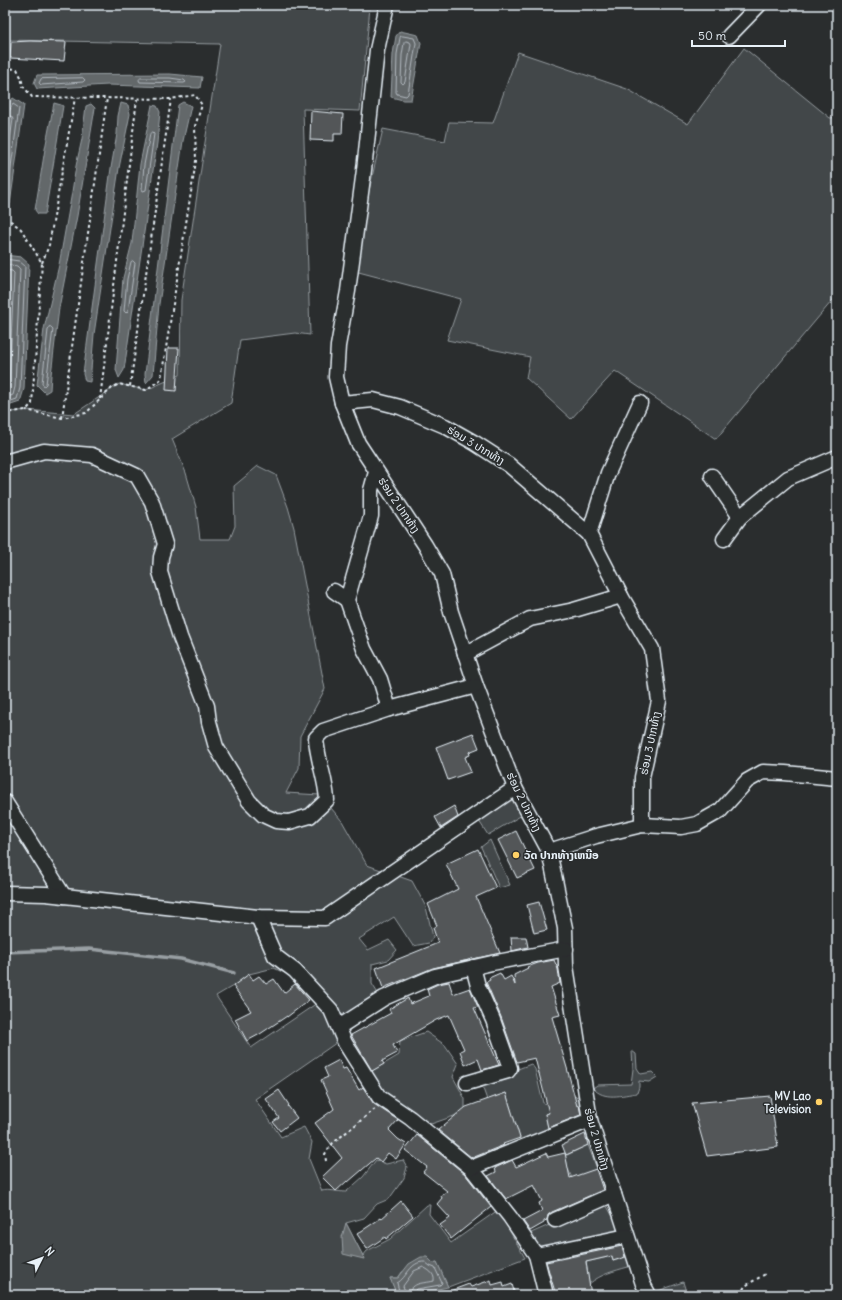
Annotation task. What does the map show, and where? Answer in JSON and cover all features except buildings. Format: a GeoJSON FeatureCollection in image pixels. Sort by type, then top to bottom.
{"type":"FeatureCollection","features":[{"type":"Feature","properties":{"kind":"street","name":"ຮ່ອມ 2 ປາກທ້າງ"},"geometry":{"type":"LineString","coordinates":[[387,5],[377,50],[364,170],[348,291],[338,346],[336,377],[342,403],[358,443],[425,545],[442,574],[451,612],[465,654],[515,788],[549,851],[565,928],[566,966],[590,1120],[643,1284],[649,1295]]}},
{"type":"Feature","properties":{"kind":"street"},"geometry":{"type":"LineString","coordinates":[[729,36],[759,5]]}},
{"type":"Feature","properties":{"kind":"street","name":"ຮ່ອມ 3 ປາກທ້າງ"},"geometry":{"type":"LineString","coordinates":[[342,403],[373,400],[400,407],[445,426],[509,465],[590,534],[621,596],[652,649],[659,701],[642,777],[642,825]]}},
{"type":"Feature","properties":{"kind":"street"},"geometry":{"type":"LineString","coordinates":[[590,534],[608,473],[640,403]]}},
{"type":"Feature","properties":{"kind":"street"},"geometry":{"type":"LineString","coordinates":[[5,462],[44,450],[92,455],[137,476],[152,502],[165,544],[160,572],[180,637],[207,706],[209,722],[216,747],[249,801],[263,815],[276,821],[289,822],[310,816],[327,800],[327,791],[317,752],[316,738],[323,731],[389,709],[476,686]]}},
{"type":"Feature","properties":{"kind":"street"},"geometry":{"type":"LineString","coordinates":[[724,539],[740,517],[788,478],[837,457]]}},
{"type":"Feature","properties":{"kind":"street"},"geometry":{"type":"LineString","coordinates":[[376,472],[371,490],[371,516],[347,600],[364,649],[380,680],[389,709]]}},
{"type":"Feature","properties":{"kind":"street"},"geometry":{"type":"LineString","coordinates":[[712,476],[740,517]]}},
{"type":"Feature","properties":{"kind":"street"},"geometry":{"type":"LineString","coordinates":[[334,591],[347,600]]}},
{"type":"Feature","properties":{"kind":"street"},"geometry":{"type":"LineString","coordinates":[[465,654],[530,619],[574,610],[621,596]]}},
{"type":"Feature","properties":{"kind":"street"},"geometry":{"type":"LineString","coordinates":[[549,851],[596,836],[642,825],[681,827],[697,824],[720,811],[747,781],[763,772],[837,778]]}},
{"type":"Feature","properties":{"kind":"street"},"geometry":{"type":"LineString","coordinates":[[5,893],[46,894],[258,918],[325,918],[515,788]]}},
{"type":"Feature","properties":{"kind":"street"},"geometry":{"type":"LineString","coordinates":[[5,802],[64,896]]}},
{"type":"Feature","properties":{"kind":"street"},"geometry":{"type":"LineString","coordinates":[[258,918],[275,956],[295,971],[330,1010],[339,1026],[345,1043],[380,1096],[410,1118],[471,1168],[510,1218],[536,1255],[546,1295]]}},
{"type":"Feature","properties":{"kind":"street"},"geometry":{"type":"LineString","coordinates":[[339,1026],[384,998],[435,976],[566,949]]}},
{"type":"Feature","properties":{"kind":"street"},"geometry":{"type":"LineString","coordinates":[[467,1083],[508,1071],[510,1068],[493,1020],[478,986],[473,967]]}},
{"type":"Feature","properties":{"kind":"street"},"geometry":{"type":"LineString","coordinates":[[471,1168],[590,1120]]}},
{"type":"Feature","properties":{"kind":"street"},"geometry":{"type":"LineString","coordinates":[[555,1220],[614,1194]]}},
{"type":"Feature","properties":{"kind":"street"},"geometry":{"type":"LineString","coordinates":[[536,1255],[627,1236]]}},
{"type":"Feature","properties":{"kind":"path"},"geometry":{"type":"LineString","coordinates":[[5,68],[16,69],[21,77],[23,86],[32,97],[171,99],[195,95],[202,105],[195,126],[196,161],[160,379],[146,390],[119,384],[86,413],[62,418],[26,410],[5,413]]}},
{"type":"Feature","properties":{"kind":"path"},"geometry":{"type":"LineString","coordinates":[[26,410],[32,404],[42,263],[50,245],[75,98]]}},
{"type":"Feature","properties":{"kind":"path"},"geometry":{"type":"LineString","coordinates":[[62,418],[107,98]]}},
{"type":"Feature","properties":{"kind":"path"},"geometry":{"type":"LineString","coordinates":[[100,400],[138,99]]}},
{"type":"Feature","properties":{"kind":"path"},"geometry":{"type":"LineString","coordinates":[[130,386],[171,99]]}},
{"type":"Feature","properties":{"kind":"path"},"geometry":{"type":"LineString","coordinates":[[5,219],[21,229],[42,263]]}},
{"type":"Feature","properties":{"kind":"path"},"geometry":{"type":"LineString","coordinates":[[326,1161],[325,1154],[332,1143],[386,1101]]}},
{"type":"Feature","properties":{"kind":"path"},"geometry":{"type":"LineString","coordinates":[[741,1295],[745,1286],[767,1274]]}},
{"type":"Feature","properties":{"kind":"shaded area"},"geometry":{"type":"Polygon","coordinates":[[[5,5],[372,5],[370,7],[360,111],[303,109],[310,335],[295,333],[240,340],[231,403],[172,439],[186,473],[196,507],[200,539],[230,539],[235,526],[234,486],[258,466],[276,475],[294,528],[325,689],[300,736],[299,768],[286,793],[320,795],[342,821],[367,865],[412,881],[426,907],[433,937],[429,943],[413,946],[394,917],[359,939],[368,950],[389,940],[397,950],[388,960],[372,964],[372,984],[379,995],[381,1010],[356,1019],[346,1036],[255,1099],[281,1137],[304,1127],[312,1142],[309,1159],[322,1191],[328,1190],[346,1192],[363,1177],[376,1160],[386,1164],[403,1160],[407,1167],[404,1178],[389,1199],[377,1204],[364,1218],[346,1223],[364,1258],[363,1256],[367,1251],[390,1239],[427,1205],[430,1205],[429,1214],[451,1243],[498,1210],[525,1258],[448,1287],[437,1262],[433,1263],[431,1261],[402,1272],[398,1278],[390,1278],[397,1295],[5,1295],[5,413],[26,410],[74,414],[119,384],[146,390],[180,375],[181,300],[220,44],[5,40],[5,5]],[[274,968],[249,974],[216,996],[251,1048],[320,1001],[299,980],[274,968]]]}},
{"type":"Feature","properties":{"kind":"shaded area"},"geometry":{"type":"Polygon","coordinates":[[[744,48],[830,118],[837,117],[837,295],[716,439],[615,371],[571,419],[526,378],[530,357],[447,340],[461,299],[351,270],[383,129],[445,141],[449,122],[493,123],[518,52],[627,89],[688,124],[744,48]]]}},
{"type":"Feature","properties":{"kind":"shaded area"},"geometry":{"type":"Polygon","coordinates":[[[513,796],[522,815],[488,835],[479,821],[513,796]]]}},
{"type":"Feature","properties":{"kind":"shaded area"},"geometry":{"type":"Polygon","coordinates":[[[490,840],[510,885],[499,888],[481,847],[490,840]]]}},
{"type":"Feature","properties":{"kind":"shaded area"},"geometry":{"type":"Polygon","coordinates":[[[426,1032],[445,1045],[458,1064],[453,1077],[465,1099],[465,1115],[458,1113],[454,1116],[431,1124],[384,1093],[372,1071],[399,1055],[400,1041],[426,1032]]]}},
{"type":"Feature","properties":{"kind":"shaded area"},"geometry":{"type":"Polygon","coordinates":[[[632,1051],[636,1054],[637,1068],[641,1074],[652,1072],[657,1077],[649,1082],[639,1081],[637,1093],[608,1096],[597,1092],[593,1088],[597,1085],[631,1084],[633,1069],[632,1051]]]}},
{"type":"Feature","properties":{"kind":"shaded area"},"geometry":{"type":"Polygon","coordinates":[[[531,1064],[535,1069],[543,1103],[547,1104],[582,1095],[583,1104],[545,1114],[549,1132],[521,1142],[506,1093],[487,1100],[481,1083],[531,1064]]]}},
{"type":"Feature","properties":{"kind":"shaded area"},"geometry":{"type":"Polygon","coordinates":[[[588,1145],[597,1169],[572,1178],[568,1169],[565,1153],[567,1155],[588,1145]]]}},
{"type":"Feature","properties":{"kind":"shaded area"},"geometry":{"type":"Polygon","coordinates":[[[604,1201],[622,1233],[537,1251],[531,1233],[604,1201]]]}},
{"type":"Feature","properties":{"kind":"shaded area"},"geometry":{"type":"Polygon","coordinates":[[[612,1256],[613,1261],[627,1257],[631,1263],[628,1267],[603,1275],[589,1284],[586,1262],[612,1256]]]}},
{"type":"Feature","properties":{"kind":"shaded area"},"geometry":{"type":"Polygon","coordinates":[[[683,1282],[687,1295],[657,1295],[655,1292],[683,1282]]]}},
{"type":"Feature","properties":{"kind":"water"},"geometry":{"type":"Polygon","coordinates":[[[400,31],[418,35],[421,43],[411,100],[391,97],[393,54],[396,36],[400,31]]]}},
{"type":"Feature","properties":{"kind":"water"},"geometry":{"type":"Polygon","coordinates":[[[170,74],[202,77],[200,88],[108,85],[37,89],[34,83],[37,75],[170,74]]]}},
{"type":"Feature","properties":{"kind":"water"},"geometry":{"type":"Polygon","coordinates":[[[13,98],[24,105],[10,204],[5,203],[5,119],[8,104],[13,98]]]}},
{"type":"Feature","properties":{"kind":"water"},"geometry":{"type":"Polygon","coordinates":[[[183,102],[191,106],[183,141],[159,304],[153,375],[146,383],[145,374],[178,105],[183,102]]]}},
{"type":"Feature","properties":{"kind":"water"},"geometry":{"type":"Polygon","coordinates":[[[54,103],[63,106],[45,214],[38,214],[35,210],[54,103]]]}},
{"type":"Feature","properties":{"kind":"water"},"geometry":{"type":"Polygon","coordinates":[[[121,103],[128,105],[130,114],[119,168],[94,334],[90,382],[85,381],[83,374],[121,103]]]}},
{"type":"Feature","properties":{"kind":"water"},"geometry":{"type":"Polygon","coordinates":[[[91,104],[95,108],[77,216],[59,308],[50,390],[45,393],[37,385],[44,329],[59,265],[82,139],[86,106],[91,104]]]}},
{"type":"Feature","properties":{"kind":"water"},"geometry":{"type":"Polygon","coordinates":[[[152,105],[157,106],[160,112],[157,143],[124,370],[119,378],[116,370],[123,278],[132,243],[140,164],[152,105]]]}},
{"type":"Feature","properties":{"kind":"water"},"geometry":{"type":"Polygon","coordinates":[[[5,255],[21,257],[29,264],[24,389],[20,402],[5,407],[5,255]]]}},
{"type":"Feature","properties":{"kind":"water"},"geometry":{"type":"Polygon","coordinates":[[[346,1223],[364,1259],[343,1254],[342,1237],[346,1223]]]}},
{"type":"Feature","properties":{"kind":"water"},"geometry":{"type":"Polygon","coordinates":[[[421,1257],[427,1257],[433,1263],[437,1262],[448,1287],[408,1295],[397,1295],[390,1278],[398,1278],[409,1264],[421,1257]]]}},
{"type":"Feature","properties":{"kind":"waterway"},"geometry":{"type":"LineString","coordinates":[[5,952],[89,949],[181,959],[234,973]]}},
{"type":"Feature","properties":{"kind":"place","name":"ວັດ ປາກທ້າງເຫນືອ"},"geometry":{"type":"Point","coordinates":[516,855]}},
{"type":"Feature","properties":{"kind":"place","name":"MV Lao Television"},"geometry":{"type":"Point","coordinates":[819,1102]}}]}
